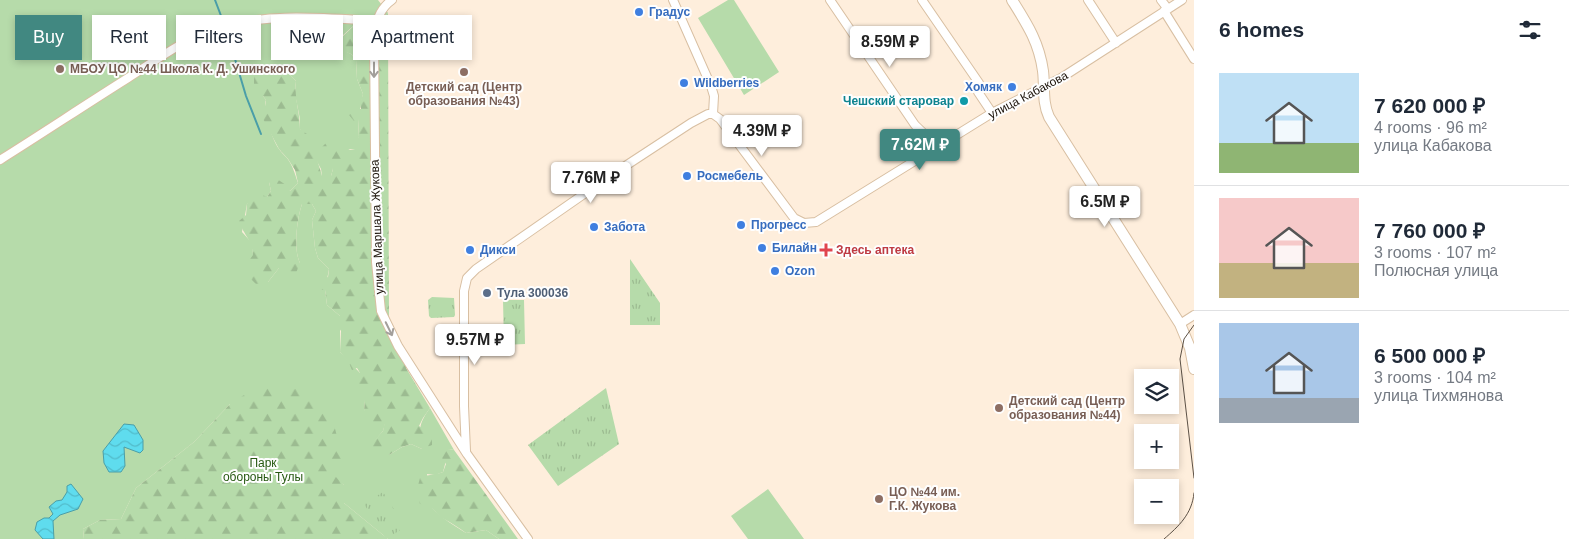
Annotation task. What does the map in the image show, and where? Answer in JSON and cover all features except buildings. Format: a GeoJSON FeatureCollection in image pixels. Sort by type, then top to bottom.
{"type":"FeatureCollection","features":[{"type":"Feature","properties":{"kind":"street"},"geometry":{"type":"LineString","coordinates":[[379,15],[384,5],[392,0]]}},
{"type":"Feature","properties":{"kind":"street"},"geometry":{"type":"LineString","coordinates":[[467,454],[464,421],[464,292],[467,278],[476,269],[607,178],[691,123],[708,114],[713,114],[714,96],[711,86],[673,0]]}},
{"type":"Feature","properties":{"kind":"street"},"geometry":{"type":"LineString","coordinates":[[830,0],[915,125],[938,147]]}},
{"type":"Feature","properties":{"kind":"street"},"geometry":{"type":"LineString","coordinates":[[922,0],[979,83],[978,92],[992,113]]}},
{"type":"Feature","properties":{"kind":"street"},"geometry":{"type":"LineString","coordinates":[[1012,0],[1038,46],[1045,87],[1044,102],[1049,117],[1180,324],[1194,359]]}},
{"type":"Feature","properties":{"kind":"street"},"geometry":{"type":"LineString","coordinates":[[1088,0],[1116,42]]}},
{"type":"Feature","properties":{"kind":"street"},"geometry":{"type":"LineString","coordinates":[[1160,0],[1194,60]]}},
{"type":"Feature","properties":{"kind":"street","name":"улица Кабакова"},"geometry":{"type":"LineString","coordinates":[[713,114],[720,119],[794,218],[804,223],[816,222],[992,113],[1061,78],[1182,0]]}},
{"type":"Feature","properties":{"kind":"street"},"geometry":{"type":"LineString","coordinates":[[0,160],[167,53],[214,30],[243,23],[280,18],[353,19]]}},
{"type":"Feature","properties":{"kind":"street","name":"улица Маршала Жукова"},"geometry":{"type":"LineString","coordinates":[[374,60],[376,262],[381,311],[398,346],[467,454],[528,539]]}},
{"type":"Feature","properties":{"kind":"street"},"geometry":{"type":"LineString","coordinates":[[1180,324],[1194,315]]}},
{"type":"Feature","properties":{"kind":"green space"},"geometry":{"type":"Polygon","coordinates":[[[0,0],[378,0],[388,13],[385,15],[353,15],[353,26],[343,35],[343,15],[271,15],[271,60],[343,60],[343,50],[351,54],[353,60],[356,60],[357,79],[363,94],[358,119],[359,137],[355,149],[330,150],[333,169],[331,176],[322,176],[321,169],[300,129],[295,94],[296,81],[282,67],[261,75],[263,96],[266,100],[265,110],[271,132],[279,149],[291,164],[298,183],[290,191],[269,182],[271,191],[267,197],[247,204],[242,232],[252,243],[253,255],[268,282],[279,268],[300,263],[296,242],[299,218],[302,204],[312,204],[316,211],[312,220],[315,248],[318,258],[329,269],[325,290],[327,305],[340,316],[340,352],[361,374],[365,401],[364,410],[386,420],[383,431],[372,444],[389,455],[411,444],[422,449],[420,428],[430,408],[454,450],[449,449],[443,472],[435,475],[427,474],[431,506],[442,517],[466,533],[486,530],[499,539],[388,539],[344,503],[344,485],[230,404],[194,442],[136,488],[121,519],[100,520],[83,529],[84,539],[0,539],[0,0]]]}},
{"type":"Feature","properties":{"kind":"green space"},"geometry":{"type":"Polygon","coordinates":[[[728,0],[734,0],[779,72],[744,95],[698,18],[728,0]]]}},
{"type":"Feature","properties":{"kind":"green space"},"geometry":{"type":"Polygon","coordinates":[[[353,27],[353,56],[343,51],[343,36],[353,27]]]}},
{"type":"Feature","properties":{"kind":"green space"},"geometry":{"type":"Polygon","coordinates":[[[356,60],[388,60],[389,322],[411,359],[406,368],[430,408],[419,426],[432,434],[432,445],[422,449],[411,444],[389,455],[373,455],[371,444],[383,431],[385,421],[378,426],[371,425],[364,410],[365,401],[358,395],[356,379],[360,373],[357,368],[352,370],[340,352],[341,331],[336,324],[340,316],[327,305],[325,290],[318,289],[319,280],[328,277],[329,269],[318,258],[315,248],[312,220],[316,211],[312,204],[302,204],[296,234],[300,263],[296,273],[288,280],[279,268],[268,282],[257,285],[249,277],[248,262],[253,255],[249,241],[239,221],[246,215],[247,204],[258,193],[267,197],[271,191],[269,182],[277,179],[286,185],[290,191],[298,183],[295,170],[279,149],[263,119],[266,100],[263,96],[257,94],[254,85],[254,74],[261,75],[282,67],[296,81],[300,129],[307,134],[308,143],[316,151],[322,176],[331,176],[333,169],[327,161],[330,151],[323,154],[322,147],[330,139],[339,147],[345,147],[350,150],[355,149],[355,141],[359,137],[358,119],[354,121],[349,115],[354,109],[361,109],[360,104],[363,94],[357,79],[356,60]]]}},
{"type":"Feature","properties":{"kind":"green space"},"geometry":{"type":"Polygon","coordinates":[[[630,259],[660,303],[660,325],[630,325],[630,259]]]}},
{"type":"Feature","properties":{"kind":"green space"},"geometry":{"type":"Polygon","coordinates":[[[432,297],[454,298],[454,317],[431,318],[429,316],[428,300],[432,297]]]}},
{"type":"Feature","properties":{"kind":"green space"},"geometry":{"type":"Polygon","coordinates":[[[503,300],[524,300],[525,344],[504,345],[503,300]]]}},
{"type":"Feature","properties":{"kind":"green space","name":"Парк обороны Тулы"},"geometry":{"type":"Polygon","coordinates":[[[264,382],[299,389],[329,405],[344,464],[334,475],[344,485],[344,503],[388,539],[84,539],[83,529],[100,520],[121,519],[136,488],[194,442],[230,404],[264,382]]]}},
{"type":"Feature","properties":{"kind":"green space"},"geometry":{"type":"Polygon","coordinates":[[[606,388],[619,444],[558,486],[528,445],[606,388]]]}},
{"type":"Feature","properties":{"kind":"green space"},"geometry":{"type":"Polygon","coordinates":[[[449,449],[454,450],[518,539],[499,539],[486,530],[466,533],[441,517],[432,508],[420,504],[416,493],[420,478],[443,472],[446,464],[440,455],[449,449]]]}},
{"type":"Feature","properties":{"kind":"green space"},"geometry":{"type":"Polygon","coordinates":[[[768,489],[804,539],[748,539],[731,516],[768,489]]]}},
{"type":"Feature","properties":{"kind":"green space"},"geometry":{"type":"Polygon","coordinates":[[[383,492],[405,527],[386,539],[364,504],[383,492]]]}},
{"type":"Feature","properties":{"kind":"water"},"geometry":{"type":"Polygon","coordinates":[[[124,424],[134,425],[143,440],[143,450],[140,453],[124,447],[125,466],[121,472],[109,472],[104,463],[103,451],[124,424]]]}},
{"type":"Feature","properties":{"kind":"water"},"geometry":{"type":"Polygon","coordinates":[[[71,484],[83,499],[78,509],[60,515],[53,521],[54,539],[43,539],[35,530],[37,522],[44,518],[49,518],[53,514],[49,507],[56,501],[62,500],[67,492],[67,486],[71,484]]]}},
{"type":"Feature","properties":{"kind":"waterway"},"geometry":{"type":"LineString","coordinates":[[215,0],[221,15]]}},
{"type":"Feature","properties":{"kind":"waterway"},"geometry":{"type":"LineString","coordinates":[[235,60],[246,96],[261,134]]}},
{"type":"Feature","properties":{"kind":"tram line"},"geometry":{"type":"LineString","coordinates":[[1194,325],[1184,339],[1180,359],[1194,478]]}},
{"type":"Feature","properties":{"kind":"tram line"},"geometry":{"type":"LineString","coordinates":[[1164,539],[1180,524],[1188,513],[1194,493]]}},
{"type":"Feature","properties":{"kind":"place","name":"Градус"},"geometry":{"type":"Point","coordinates":[639,12]}},
{"type":"Feature","properties":{"kind":"place","name":"МБОУ ЦО №44 Школа К. Д. Ушинского"},"geometry":{"type":"Point","coordinates":[60,69]}},
{"type":"Feature","properties":{"kind":"place","name":"Детский сад (Центр образования №43)"},"geometry":{"type":"Point","coordinates":[464,72]}},
{"type":"Feature","properties":{"kind":"place","name":"Wildberries"},"geometry":{"type":"Point","coordinates":[684,83]}},
{"type":"Feature","properties":{"kind":"place","name":"Хомяк"},"geometry":{"type":"Point","coordinates":[1012,87]}},
{"type":"Feature","properties":{"kind":"place","name":"Чешский старовар"},"geometry":{"type":"Point","coordinates":[964,101]}},
{"type":"Feature","properties":{"kind":"place","name":"Росмебель"},"geometry":{"type":"Point","coordinates":[687,176]}},
{"type":"Feature","properties":{"kind":"place","name":"Прогресс"},"geometry":{"type":"Point","coordinates":[741,225]}},
{"type":"Feature","properties":{"kind":"place","name":"Забота"},"geometry":{"type":"Point","coordinates":[594,227]}},
{"type":"Feature","properties":{"kind":"place","name":"Билайн"},"geometry":{"type":"Point","coordinates":[762,248]}},
{"type":"Feature","properties":{"kind":"place","name":"Дикси"},"geometry":{"type":"Point","coordinates":[470,250]}},
{"type":"Feature","properties":{"kind":"place","name":"Здесь аптека"},"geometry":{"type":"Point","coordinates":[826,250]}},
{"type":"Feature","properties":{"kind":"place","name":"Ozon"},"geometry":{"type":"Point","coordinates":[775,271]}},
{"type":"Feature","properties":{"kind":"place","name":"Тула 300036"},"geometry":{"type":"Point","coordinates":[487,293]}},
{"type":"Feature","properties":{"kind":"place","name":"Детский сад (Центр образования №44)"},"geometry":{"type":"Point","coordinates":[999,408]}},
{"type":"Feature","properties":{"kind":"place","name":"ЦО №44 им. Г.К. Жукова"},"geometry":{"type":"Point","coordinates":[879,499]}}]}
